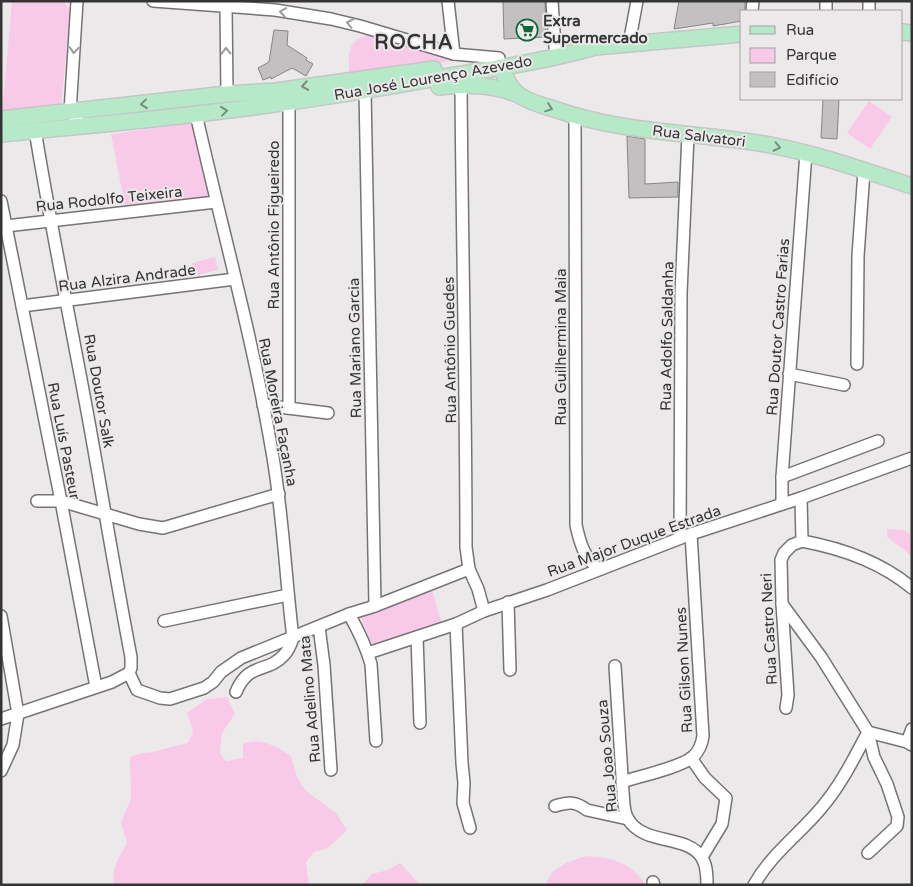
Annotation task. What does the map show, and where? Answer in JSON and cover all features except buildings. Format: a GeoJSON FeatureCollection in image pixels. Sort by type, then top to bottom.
{"type":"FeatureCollection","features":[{"type":"Feature","properties":{"kind":"main road"},"geometry":{"type":"LineString","coordinates":[[595,47],[740,34]]}},
{"type":"Feature","properties":{"kind":"main road","name":"Rua José Lourenço Azevedo"},"geometry":{"type":"LineString","coordinates":[[1,134],[196,114],[289,102],[370,90],[500,63],[555,47],[576,44],[595,47]]}},
{"type":"Feature","properties":{"kind":"main road","name":"Rua José Lourenço Azevedo"},"geometry":{"type":"LineString","coordinates":[[1,119],[226,94],[276,91],[574,53],[595,47]]}},
{"type":"Feature","properties":{"kind":"main road"},"geometry":{"type":"LineString","coordinates":[[500,63],[510,87],[519,95]]}},
{"type":"Feature","properties":{"kind":"main road","name":"Rua Salvatori"},"geometry":{"type":"LineString","coordinates":[[370,90],[422,89],[461,85],[493,87],[575,117],[688,135],[769,145],[806,153],[912,186]]}},
{"type":"Feature","properties":{"kind":"street"},"geometry":{"type":"LineString","coordinates":[[77,1],[70,112],[82,126]]}},
{"type":"Feature","properties":{"kind":"street"},"geometry":{"type":"LineString","coordinates":[[153,1],[275,10],[352,23],[454,54],[500,63]]}},
{"type":"Feature","properties":{"kind":"street"},"geometry":{"type":"LineString","coordinates":[[448,1],[454,54]]}},
{"type":"Feature","properties":{"kind":"street"},"geometry":{"type":"LineString","coordinates":[[552,1],[555,47]]}},
{"type":"Feature","properties":{"kind":"street"},"geometry":{"type":"LineString","coordinates":[[629,44],[637,1]]}},
{"type":"Feature","properties":{"kind":"street"},"geometry":{"type":"LineString","coordinates":[[221,5],[226,94]]}},
{"type":"Feature","properties":{"kind":"street","name":"Rua Antônio Guedes"},"geometry":{"type":"LineString","coordinates":[[461,85],[466,389],[466,547],[469,569],[478,589],[484,611]]}},
{"type":"Feature","properties":{"kind":"street","name":"Rua Mariano Garcia"},"geometry":{"type":"LineString","coordinates":[[370,90],[375,606]]}},
{"type":"Feature","properties":{"kind":"street","name":"Rua Antônio Figueiredo"},"geometry":{"type":"LineString","coordinates":[[289,102],[289,408]]}},
{"type":"Feature","properties":{"kind":"street","name":"Rua Moreira Façanha"},"geometry":{"type":"LineString","coordinates":[[196,114],[263,405],[279,494],[293,638]]}},
{"type":"Feature","properties":{"kind":"street","name":"Rua Guilhermina Maia"},"geometry":{"type":"LineString","coordinates":[[575,117],[576,525],[581,546],[590,563],[599,569]]}},
{"type":"Feature","properties":{"kind":"street","name":"Rua Doutor Salk"},"geometry":{"type":"LineString","coordinates":[[35,130],[131,657],[129,673]]}},
{"type":"Feature","properties":{"kind":"street","name":"Rua Adolfo Saldanha"},"geometry":{"type":"LineString","coordinates":[[680,538],[681,292],[688,135]]}},
{"type":"Feature","properties":{"kind":"street","name":"Rua Doutor Castro Farias"},"geometry":{"type":"LineString","coordinates":[[782,504],[789,374],[806,153]]}},
{"type":"Feature","properties":{"kind":"street"},"geometry":{"type":"LineString","coordinates":[[857,364],[858,256],[864,171]]}},
{"type":"Feature","properties":{"kind":"street","name":"Rua Luís Pasteur"},"geometry":{"type":"LineString","coordinates":[[1,201],[96,687]]}},
{"type":"Feature","properties":{"kind":"street","name":"Rua Rodolfo Teixeira"},"geometry":{"type":"LineString","coordinates":[[6,226],[216,202]]}},
{"type":"Feature","properties":{"kind":"street","name":"Rua Alzira Andrade"},"geometry":{"type":"LineString","coordinates":[[22,306],[235,279]]}},
{"type":"Feature","properties":{"kind":"street"},"geometry":{"type":"LineString","coordinates":[[789,374],[844,385]]}},
{"type":"Feature","properties":{"kind":"street"},"geometry":{"type":"LineString","coordinates":[[263,405],[328,413]]}},
{"type":"Feature","properties":{"kind":"street"},"geometry":{"type":"LineString","coordinates":[[782,477],[878,441]]}},
{"type":"Feature","properties":{"kind":"street","name":"Rua Major Duque Estrada"},"geometry":{"type":"LineString","coordinates":[[368,654],[456,624],[484,611],[547,590],[691,534],[801,498],[912,458]]}},
{"type":"Feature","properties":{"kind":"street"},"geometry":{"type":"LineString","coordinates":[[37,501],[61,501],[151,527],[163,528],[279,494]]}},
{"type":"Feature","properties":{"kind":"street"},"geometry":{"type":"LineString","coordinates":[[801,498],[802,540],[835,549],[867,561],[894,575],[912,588]]}},
{"type":"Feature","properties":{"kind":"street","name":"Rua Gilson Nunes"},"geometry":{"type":"LineString","coordinates":[[691,534],[703,736],[702,745],[691,758]]}},
{"type":"Feature","properties":{"kind":"street","name":"Rua Castro Neri"},"geometry":{"type":"LineString","coordinates":[[786,708],[788,695],[781,560],[784,553],[792,545],[802,540]]}},
{"type":"Feature","properties":{"kind":"street"},"geometry":{"type":"LineString","coordinates":[[1,720],[112,682],[129,673],[137,690],[160,698],[170,699],[204,688],[213,682],[225,668],[241,658],[348,614],[375,606],[469,569]]}},
{"type":"Feature","properties":{"kind":"street"},"geometry":{"type":"LineString","coordinates":[[164,621],[288,595]]}},
{"type":"Feature","properties":{"kind":"street"},"geometry":{"type":"LineString","coordinates":[[508,602],[510,670]]}},
{"type":"Feature","properties":{"kind":"street"},"geometry":{"type":"LineString","coordinates":[[782,604],[821,657],[868,732],[874,757],[887,784],[898,817],[897,826],[868,853]]}},
{"type":"Feature","properties":{"kind":"street"},"geometry":{"type":"LineString","coordinates":[[348,614],[368,654],[376,740]]}},
{"type":"Feature","properties":{"kind":"street"},"geometry":{"type":"LineString","coordinates":[[1,616],[18,714],[13,745],[1,771]]}},
{"type":"Feature","properties":{"kind":"street"},"geometry":{"type":"LineString","coordinates":[[456,624],[464,783],[463,803],[470,828]]}},
{"type":"Feature","properties":{"kind":"street","name":"Rua Adelino Mata"},"geometry":{"type":"LineString","coordinates":[[319,626],[324,665],[331,770]]}},
{"type":"Feature","properties":{"kind":"street"},"geometry":{"type":"LineString","coordinates":[[417,636],[420,723]]}},
{"type":"Feature","properties":{"kind":"street"},"geometry":{"type":"LineString","coordinates":[[236,692],[240,682],[247,674],[284,656],[293,638]]}},
{"type":"Feature","properties":{"kind":"street","name":"Rua Joao Souza"},"geometry":{"type":"LineString","coordinates":[[615,666],[622,782],[625,810],[628,819],[635,828],[649,836],[691,848],[702,857]]}},
{"type":"Feature","properties":{"kind":"street"},"geometry":{"type":"LineString","coordinates":[[868,732],[909,744],[912,729]]}},
{"type":"Feature","properties":{"kind":"street"},"geometry":{"type":"LineString","coordinates":[[754,885],[763,869],[822,807],[847,770],[868,732]]}},
{"type":"Feature","properties":{"kind":"street"},"geometry":{"type":"LineString","coordinates":[[622,782],[682,763],[691,758],[705,778],[726,798],[722,824],[702,857],[707,885]]}},
{"type":"Feature","properties":{"kind":"street"},"geometry":{"type":"LineString","coordinates":[[554,806],[571,802],[587,810],[628,819]]}},
{"type":"Feature","properties":{"kind":"green space"},"geometry":{"type":"Polygon","coordinates":[[[12,1],[64,1],[70,10],[61,109],[2,116],[12,1]]]}},
{"type":"Feature","properties":{"kind":"green space"},"geometry":{"type":"Polygon","coordinates":[[[374,33],[459,60],[349,75],[351,47],[358,39],[374,33]]]}},
{"type":"Feature","properties":{"kind":"green space"},"geometry":{"type":"Polygon","coordinates":[[[869,101],[892,117],[870,149],[847,133],[869,101]]]}},
{"type":"Feature","properties":{"kind":"green space"},"geometry":{"type":"Polygon","coordinates":[[[194,123],[209,198],[125,206],[111,134],[194,123]]]}},
{"type":"Feature","properties":{"kind":"green space"},"geometry":{"type":"Polygon","coordinates":[[[215,257],[218,270],[197,275],[192,263],[215,257]]]}},
{"type":"Feature","properties":{"kind":"green space"},"geometry":{"type":"Polygon","coordinates":[[[887,529],[903,530],[912,535],[912,556],[887,537],[887,529]]]}},
{"type":"Feature","properties":{"kind":"green space"},"geometry":{"type":"Polygon","coordinates":[[[432,589],[442,625],[374,649],[360,615],[432,589]]]}},
{"type":"Feature","properties":{"kind":"green space"},"geometry":{"type":"Polygon","coordinates":[[[227,697],[235,714],[222,733],[220,753],[226,761],[243,758],[243,744],[249,742],[262,742],[280,749],[291,756],[297,777],[306,791],[336,813],[347,830],[328,848],[314,852],[306,862],[309,885],[114,885],[115,868],[127,843],[121,823],[131,798],[130,758],[188,743],[193,731],[187,713],[207,699],[227,697]]]}},
{"type":"Feature","properties":{"kind":"green space"},"geometry":{"type":"Polygon","coordinates":[[[586,856],[620,862],[640,877],[646,885],[546,885],[552,873],[557,869],[586,856]]]}},
{"type":"Feature","properties":{"kind":"green space"},"geometry":{"type":"Polygon","coordinates":[[[400,863],[420,885],[362,885],[372,874],[388,870],[400,863]]]}},
{"type":"Feature","properties":{"kind":"place","name":"Extra Supermercado"},"geometry":{"type":"Point","coordinates":[527,30]}},
{"type":"Feature","properties":{"kind":"district","name":"ROCHA"},"geometry":{"type":"Point","coordinates":[414,42]}}]}
